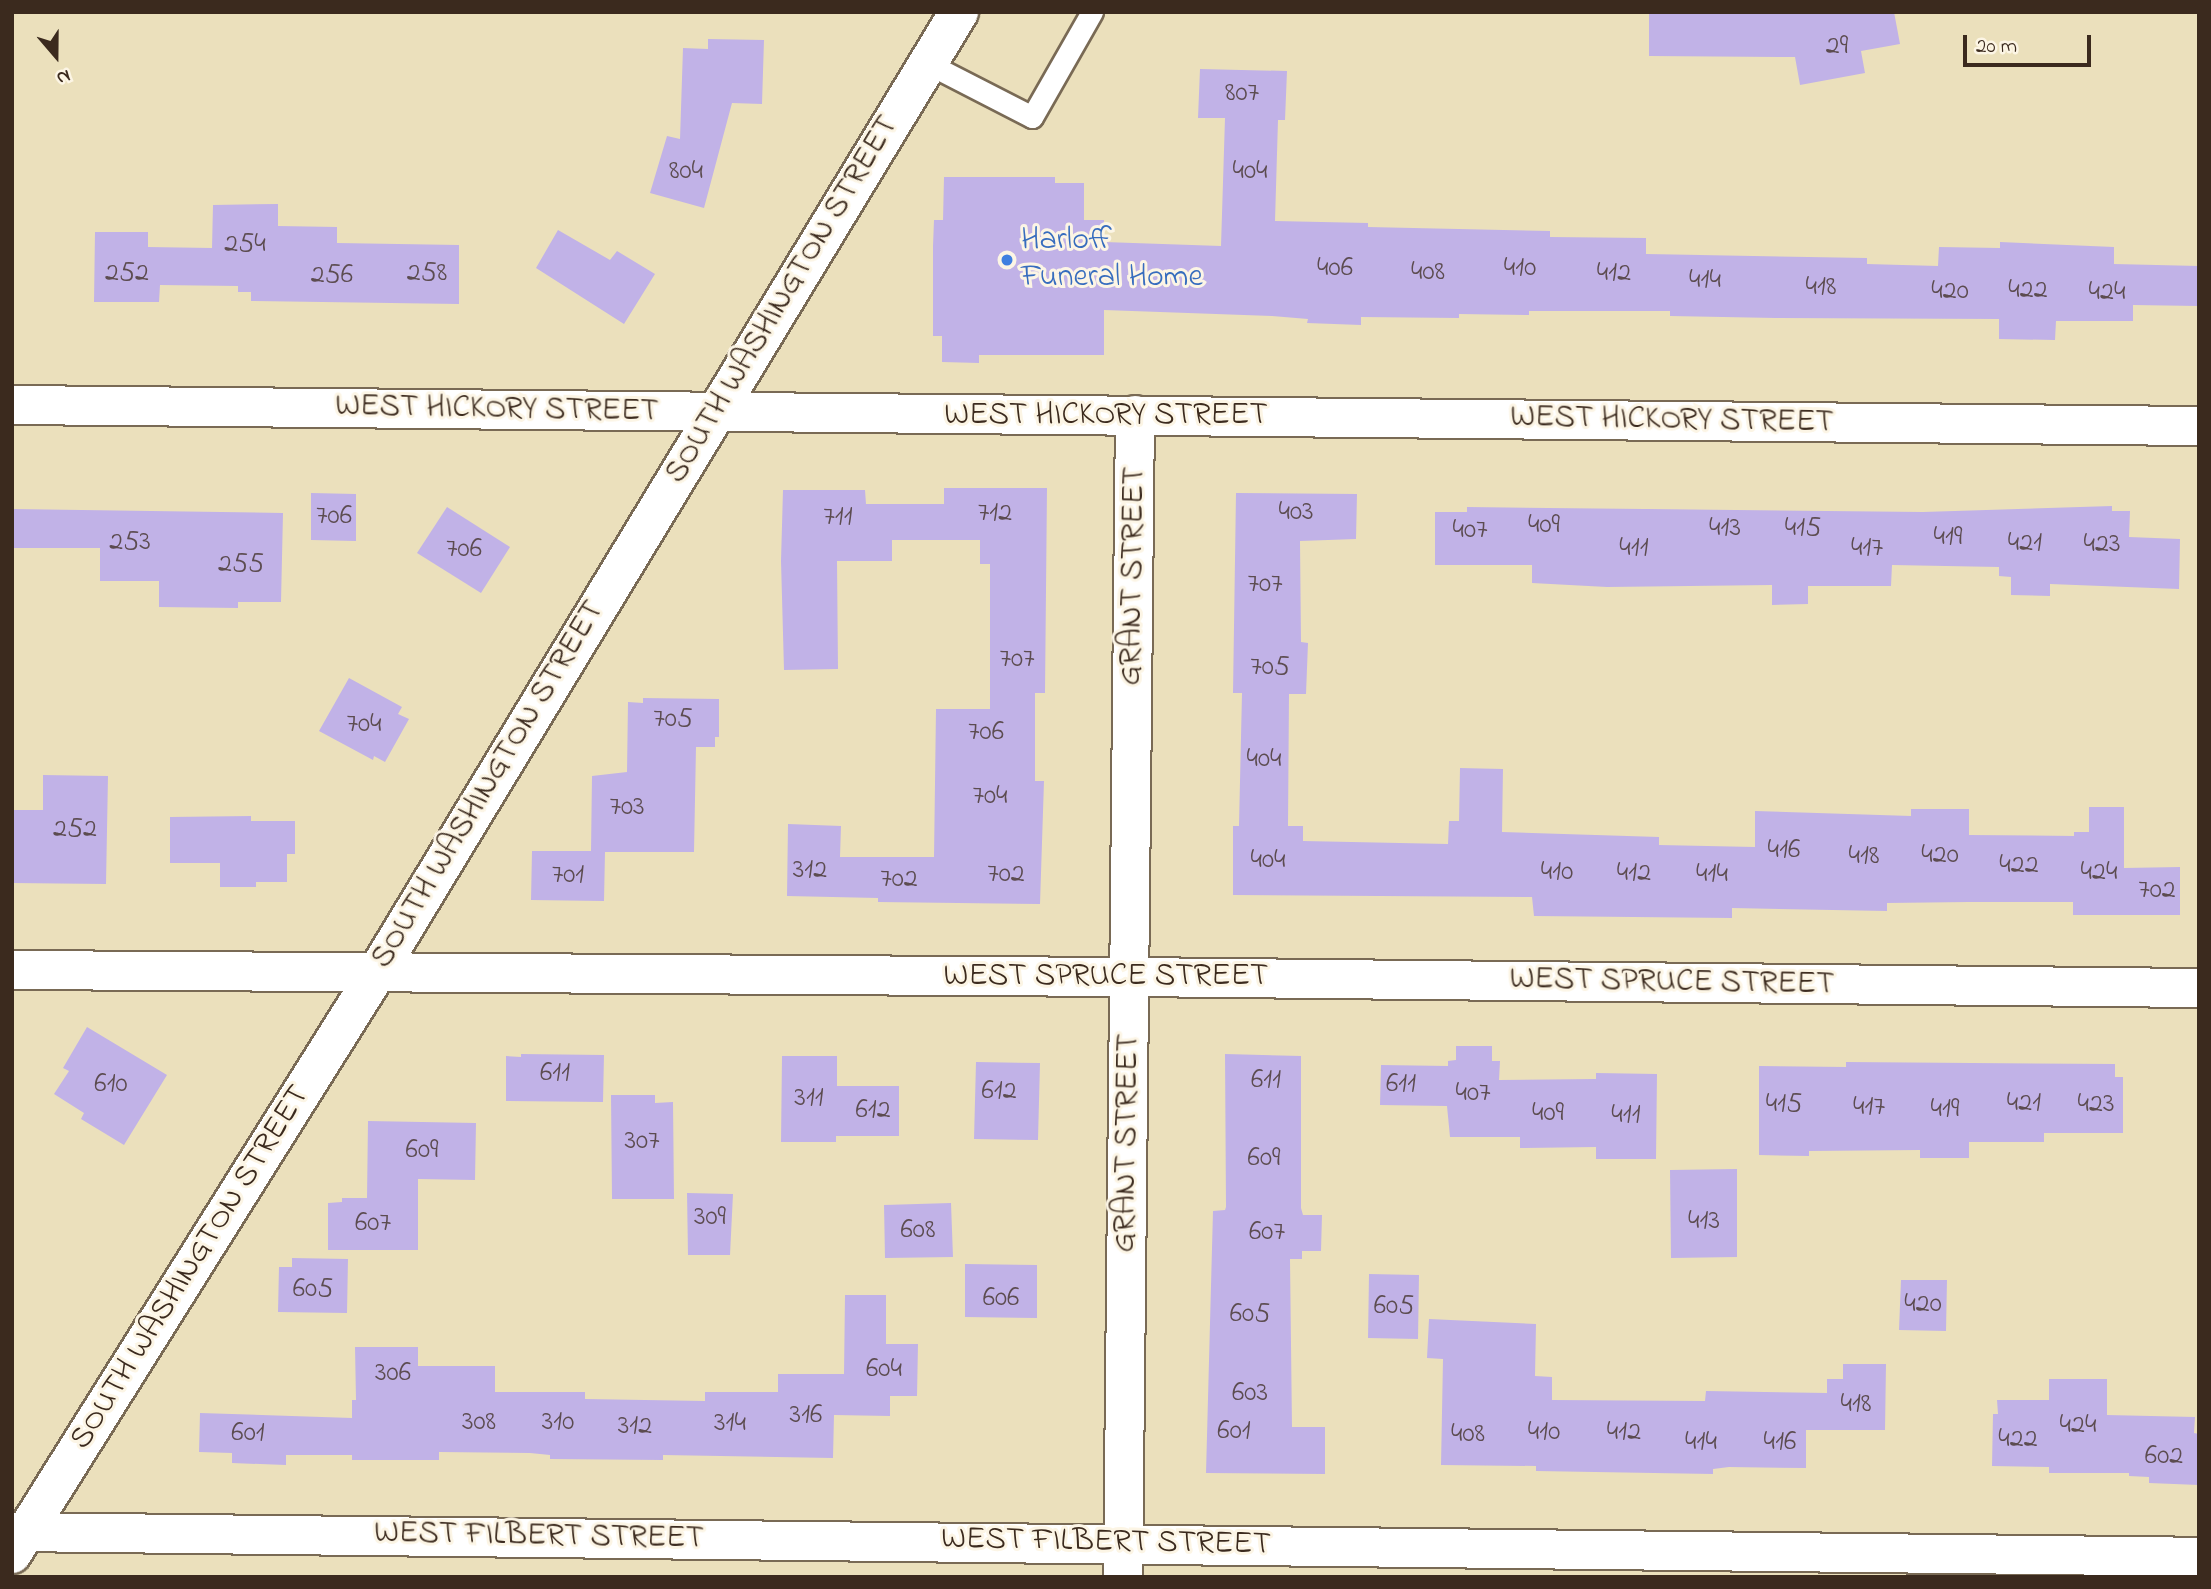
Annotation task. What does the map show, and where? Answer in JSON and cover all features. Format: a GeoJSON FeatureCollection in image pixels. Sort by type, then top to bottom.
{"type":"FeatureCollection","features":[{"type":"Feature","properties":{"kind":"street","name":"SOUTH WASHINGTON STREET"},"geometry":{"type":"LineString","coordinates":[[17,1539],[376,974],[959,12]]}},
{"type":"Feature","properties":{"kind":"street","name":"WEST HICKORY STREET"},"geometry":{"type":"LineString","coordinates":[[12,405],[2199,426]]}},
{"type":"Feature","properties":{"kind":"street","name":"GRANT STREET"},"geometry":{"type":"LineString","coordinates":[[1123,1560],[1135,415]]}},
{"type":"Feature","properties":{"kind":"street","name":"WEST SPRUCE STREET"},"geometry":{"type":"LineString","coordinates":[[12,970],[1130,977],[2199,988]]}},
{"type":"Feature","properties":{"kind":"street","name":"WEST FILBERT STREET"},"geometry":{"type":"LineString","coordinates":[[17,1539],[1123,1560],[2199,1557]]}},
{"type":"Feature","properties":{"kind":"lane"},"geometry":{"type":"LineString","coordinates":[[927,63],[1032,117],[1092,12]]}},
{"type":"Feature","properties":{"kind":"building"},"geometry":{"type":"Polygon","coordinates":[[[1649,12],[1894,12],[1900,44],[1861,51],[1865,73],[1800,85],[1795,57],[1649,56],[1649,12]]]}},
{"type":"Feature","properties":{"kind":"building"},"geometry":{"type":"Polygon","coordinates":[[[708,39],[764,40],[762,104],[732,103],[704,208],[650,193],[667,136],[680,139],[683,48],[708,49],[708,39]]]}},
{"type":"Feature","properties":{"kind":"building"},"geometry":{"type":"Polygon","coordinates":[[[1200,69],[1287,71],[1285,120],[1278,120],[1275,221],[1368,223],[1368,227],[1550,231],[1550,237],[1646,238],[1646,254],[1867,258],[1867,264],[1938,266],[1939,247],[2000,248],[2000,242],[2114,247],[2114,264],[2199,266],[2199,306],[2133,305],[2133,321],[2056,321],[2055,340],[1999,339],[1999,319],[1776,318],[1670,316],[1670,311],[1529,311],[1529,315],[1459,314],[1459,318],[1361,317],[1361,325],[1307,323],[1308,319],[1272,316],[1104,310],[1104,355],[979,355],[979,363],[942,362],[942,336],[933,336],[933,246],[934,220],[943,220],[944,177],[1055,177],[1055,183],[1084,183],[1084,220],[1104,220],[1104,242],[1221,246],[1225,118],[1198,118],[1200,69]]]}},
{"type":"Feature","properties":{"kind":"building"},"geometry":{"type":"Polygon","coordinates":[[[278,204],[278,226],[337,227],[337,243],[459,245],[459,304],[251,301],[251,292],[238,292],[238,286],[160,285],[159,302],[94,302],[95,232],[148,232],[148,247],[212,248],[213,205],[278,204]]]}},
{"type":"Feature","properties":{"kind":"building"},"geometry":{"type":"Polygon","coordinates":[[[558,230],[610,260],[617,251],[655,274],[624,324],[536,268],[558,230]]]}},
{"type":"Feature","properties":{"kind":"building"},"geometry":{"type":"Polygon","coordinates":[[[944,488],[1047,488],[1045,693],[1035,693],[1035,781],[1044,781],[1040,904],[878,902],[878,898],[787,896],[788,824],[841,826],[840,857],[934,857],[936,709],[990,709],[990,564],[980,564],[980,540],[892,540],[892,561],[837,561],[838,669],[784,670],[781,561],[783,490],[865,490],[866,504],[944,504],[944,488]]]}},
{"type":"Feature","properties":{"kind":"building"},"geometry":{"type":"Polygon","coordinates":[[[311,493],[356,494],[356,541],[311,540],[311,493]]]}},
{"type":"Feature","properties":{"kind":"building"},"geometry":{"type":"Polygon","coordinates":[[[1236,493],[1357,494],[1356,539],[1300,541],[1301,642],[1308,643],[1306,694],[1289,694],[1288,826],[1303,826],[1303,841],[1448,844],[1449,821],[1459,821],[1460,768],[1503,769],[1502,832],[1659,837],[1659,845],[1755,847],[1755,811],[1911,816],[1911,809],[1969,809],[1969,835],[2074,836],[2074,832],[2089,832],[2089,807],[2124,807],[2124,868],[2180,867],[2180,915],[2073,915],[2073,902],[1969,902],[1887,903],[1887,911],[1732,908],[1732,918],[1534,916],[1532,897],[1233,895],[1233,826],[1239,826],[1242,693],[1233,693],[1236,493]]]}},
{"type":"Feature","properties":{"kind":"building"},"geometry":{"type":"Polygon","coordinates":[[[2112,506],[2112,511],[2130,511],[2129,537],[2180,539],[2179,589],[2050,584],[2050,596],[2011,595],[2011,577],[1999,576],[1999,567],[1892,565],[1891,586],[1808,586],[1808,604],[1772,605],[1772,585],[1607,587],[1532,583],[1532,565],[1435,565],[1435,512],[1467,512],[1467,507],[1923,512],[2112,506]]]}},
{"type":"Feature","properties":{"kind":"building"},"geometry":{"type":"Polygon","coordinates":[[[447,507],[510,547],[481,593],[417,553],[447,507]]]}},
{"type":"Feature","properties":{"kind":"building"},"geometry":{"type":"Polygon","coordinates":[[[12,509],[283,513],[281,602],[238,602],[238,608],[159,607],[159,581],[100,581],[100,548],[12,548],[12,509]]]}},
{"type":"Feature","properties":{"kind":"building"},"geometry":{"type":"Polygon","coordinates":[[[349,678],[402,707],[398,714],[409,719],[385,762],[374,756],[373,760],[319,731],[349,678]]]}},
{"type":"Feature","properties":{"kind":"building"},"geometry":{"type":"Polygon","coordinates":[[[643,698],[719,699],[719,737],[715,737],[715,747],[696,747],[694,852],[605,852],[604,901],[531,900],[532,851],[591,851],[592,776],[627,772],[628,702],[643,703],[643,698]]]}},
{"type":"Feature","properties":{"kind":"building"},"geometry":{"type":"Polygon","coordinates":[[[43,775],[108,776],[106,884],[12,883],[12,810],[43,810],[43,775]]]}},
{"type":"Feature","properties":{"kind":"building"},"geometry":{"type":"Polygon","coordinates":[[[251,816],[251,821],[295,821],[295,854],[287,854],[287,882],[256,882],[256,887],[220,887],[220,863],[170,863],[170,817],[251,816]]]}},
{"type":"Feature","properties":{"kind":"building"},"geometry":{"type":"Polygon","coordinates":[[[87,1027],[167,1075],[124,1145],[81,1119],[84,1113],[54,1094],[69,1071],[63,1068],[87,1027]]]}},
{"type":"Feature","properties":{"kind":"building"},"geometry":{"type":"Polygon","coordinates":[[[1456,1046],[1492,1046],[1492,1061],[1500,1061],[1499,1080],[1596,1079],[1596,1073],[1657,1074],[1656,1159],[1596,1159],[1596,1147],[1520,1148],[1520,1137],[1450,1137],[1447,1106],[1380,1105],[1381,1065],[1448,1066],[1448,1061],[1456,1060],[1456,1046]]]}},
{"type":"Feature","properties":{"kind":"building"},"geometry":{"type":"Polygon","coordinates":[[[521,1054],[604,1055],[603,1102],[506,1101],[506,1056],[521,1057],[521,1054]]]}},
{"type":"Feature","properties":{"kind":"building"},"geometry":{"type":"Polygon","coordinates":[[[1225,1054],[1301,1056],[1301,1208],[1303,1215],[1322,1215],[1321,1251],[1302,1251],[1302,1259],[1290,1259],[1292,1427],[1325,1427],[1325,1474],[1206,1473],[1213,1211],[1225,1210],[1226,1207],[1225,1054]]]}},
{"type":"Feature","properties":{"kind":"building"},"geometry":{"type":"Polygon","coordinates":[[[782,1056],[837,1056],[837,1086],[899,1086],[899,1136],[836,1136],[836,1142],[781,1142],[782,1056]]]}},
{"type":"Feature","properties":{"kind":"building"},"geometry":{"type":"Polygon","coordinates":[[[976,1062],[1040,1063],[1038,1140],[974,1139],[976,1062]]]}},
{"type":"Feature","properties":{"kind":"building"},"geometry":{"type":"Polygon","coordinates":[[[1846,1062],[2115,1064],[2115,1077],[2123,1077],[2123,1133],[2044,1133],[2044,1142],[1969,1142],[1969,1158],[1920,1158],[1920,1150],[1809,1151],[1809,1156],[1759,1155],[1759,1066],[1846,1067],[1846,1062]]]}},
{"type":"Feature","properties":{"kind":"building"},"geometry":{"type":"Polygon","coordinates":[[[611,1095],[655,1095],[655,1103],[673,1102],[674,1199],[612,1199],[611,1095]]]}},
{"type":"Feature","properties":{"kind":"building"},"geometry":{"type":"Polygon","coordinates":[[[368,1121],[476,1123],[475,1180],[418,1179],[418,1250],[328,1250],[328,1203],[342,1202],[342,1198],[367,1198],[368,1121]]]}},
{"type":"Feature","properties":{"kind":"building"},"geometry":{"type":"Polygon","coordinates":[[[1737,1169],[1737,1257],[1671,1258],[1670,1170],[1737,1169]]]}},
{"type":"Feature","properties":{"kind":"building"},"geometry":{"type":"Polygon","coordinates":[[[687,1193],[733,1194],[730,1255],[688,1255],[687,1193]]]}},
{"type":"Feature","properties":{"kind":"building"},"geometry":{"type":"Polygon","coordinates":[[[951,1203],[953,1257],[885,1258],[884,1205],[951,1203]]]}},
{"type":"Feature","properties":{"kind":"building"},"geometry":{"type":"Polygon","coordinates":[[[292,1258],[348,1259],[347,1313],[278,1312],[279,1267],[292,1267],[292,1258]]]}},
{"type":"Feature","properties":{"kind":"building"},"geometry":{"type":"Polygon","coordinates":[[[965,1264],[1037,1265],[1037,1318],[965,1317],[965,1264]]]}},
{"type":"Feature","properties":{"kind":"building"},"geometry":{"type":"Polygon","coordinates":[[[1369,1274],[1419,1275],[1418,1339],[1368,1338],[1369,1274]]]}},
{"type":"Feature","properties":{"kind":"building"},"geometry":{"type":"Polygon","coordinates":[[[1901,1280],[1947,1280],[1946,1331],[1899,1330],[1901,1280]]]}},
{"type":"Feature","properties":{"kind":"building"},"geometry":{"type":"Polygon","coordinates":[[[845,1295],[886,1295],[886,1344],[918,1344],[917,1396],[890,1396],[890,1416],[834,1415],[833,1458],[663,1455],[663,1460],[550,1459],[550,1455],[530,1453],[439,1452],[439,1460],[352,1460],[352,1455],[286,1455],[286,1465],[232,1463],[232,1453],[199,1452],[200,1413],[352,1418],[352,1400],[356,1400],[355,1347],[418,1347],[418,1366],[495,1366],[495,1392],[585,1392],[585,1399],[705,1401],[705,1392],[778,1392],[778,1374],[844,1374],[845,1295]]]}},
{"type":"Feature","properties":{"kind":"building"},"geometry":{"type":"Polygon","coordinates":[[[1429,1319],[1536,1324],[1535,1376],[1552,1377],[1552,1400],[1705,1401],[1706,1391],[1827,1393],[1827,1379],[1843,1379],[1843,1364],[1886,1364],[1885,1430],[1806,1430],[1806,1468],[1729,1467],[1713,1469],[1713,1474],[1536,1471],[1536,1466],[1441,1465],[1443,1359],[1427,1358],[1429,1319]]]}},
{"type":"Feature","properties":{"kind":"building"},"geometry":{"type":"Polygon","coordinates":[[[2049,1379],[2107,1379],[2107,1415],[2195,1417],[2194,1433],[2199,1434],[2199,1485],[2149,1483],[2149,1477],[2129,1476],[2129,1473],[2049,1473],[2049,1467],[1992,1466],[1993,1414],[1998,1414],[1997,1400],[2049,1400],[2049,1379]]]}},
{"type":"Feature","properties":{"kind":"place","name":"Harloff Funeral Home"},"geometry":{"type":"Point","coordinates":[1007,260]}}]}
